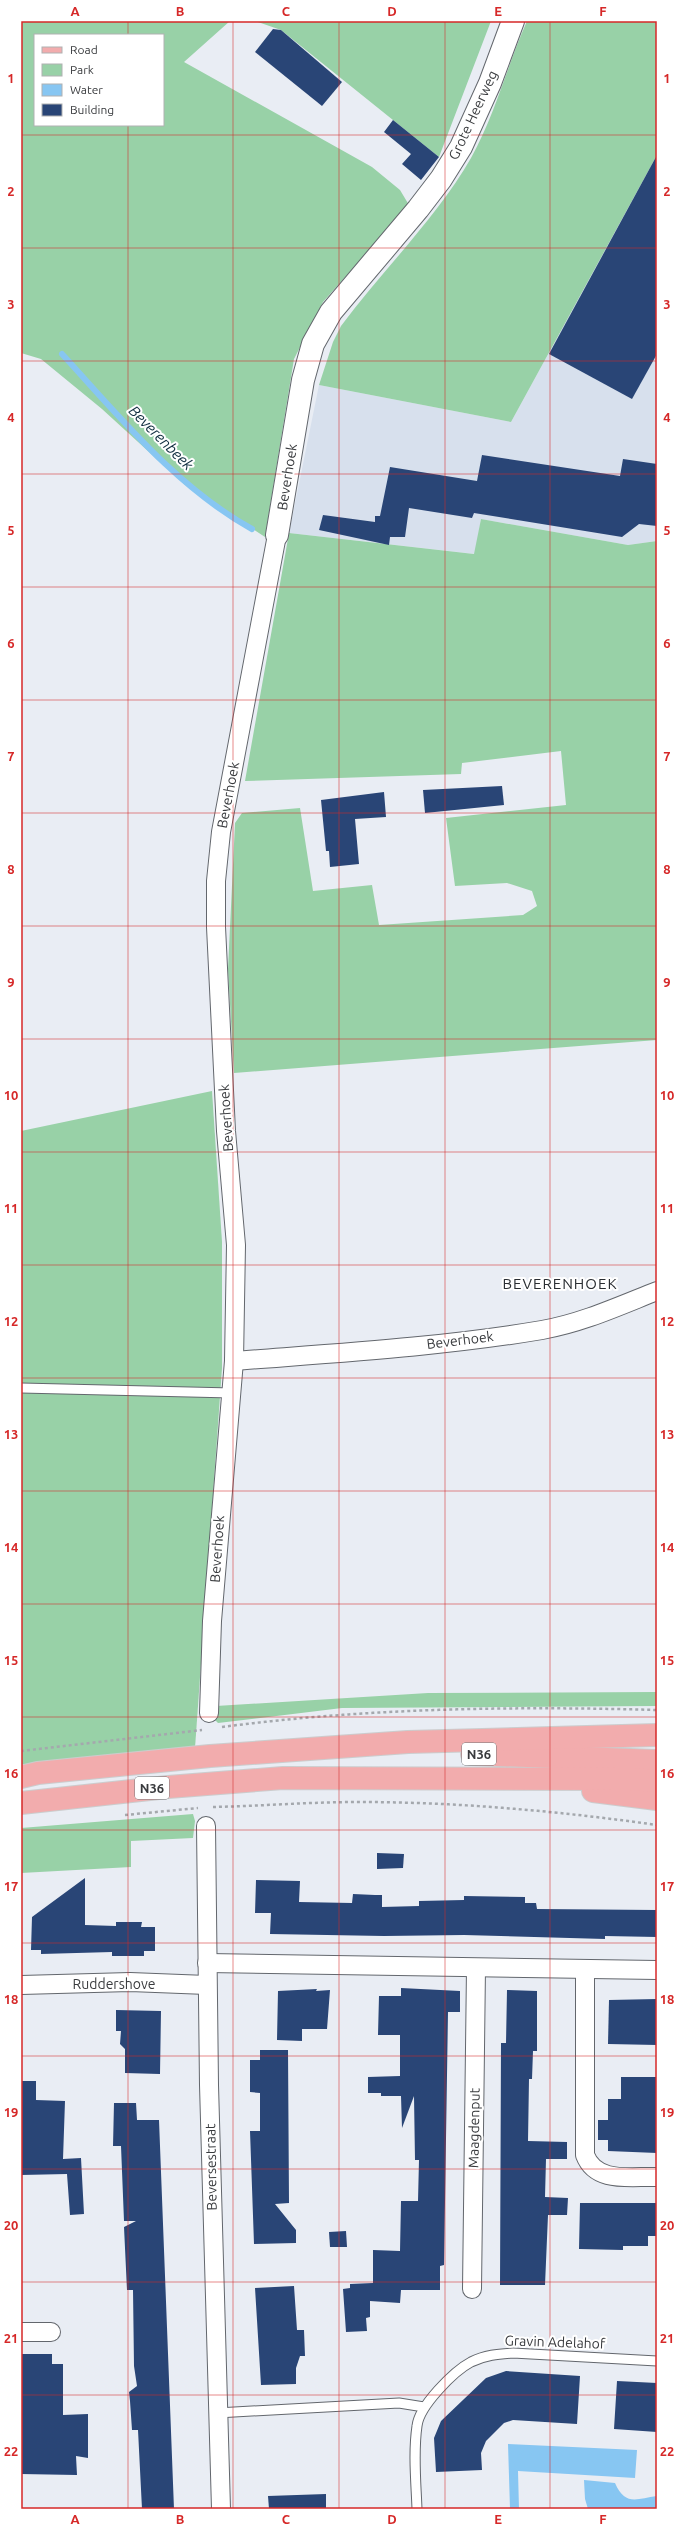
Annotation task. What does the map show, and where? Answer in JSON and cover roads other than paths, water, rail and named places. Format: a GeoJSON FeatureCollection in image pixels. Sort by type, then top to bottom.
{"type":"FeatureCollection","features":[{"type":"Feature","properties":{"kind":"main road"},"geometry":{"type":"LineString","coordinates":[[301,1751],[408,1742],[657,1735]]}},
{"type":"Feature","properties":{"kind":"main road","name":"N36"},"geometry":{"type":"LineString","coordinates":[[21,1777],[38,1773],[180,1759],[301,1751],[532,1755],[657,1761]]}},
{"type":"Feature","properties":{"kind":"main road","name":"N36"},"geometry":{"type":"LineString","coordinates":[[21,1803],[168,1787],[284,1778],[494,1778],[657,1781]]}},
{"type":"Feature","properties":{"kind":"main road"},"geometry":{"type":"LineString","coordinates":[[494,1778],[657,1799]]}},
{"type":"Feature","properties":{"kind":"street","name":"Grote Heerweg"},"geometry":{"type":"LineString","coordinates":[[377,257],[441,179],[461,147],[490,82],[513,21]]}},
{"type":"Feature","properties":{"kind":"street","name":"Beverhoek"},"geometry":{"type":"LineString","coordinates":[[212,1723],[213,1614],[234,1361],[236,1245],[226,1130],[216,926],[216,881],[221,832],[278,535],[309,356],[318,333],[331,312],[377,257]]}},
{"type":"Feature","properties":{"kind":"street","name":"Beverhoek"},"geometry":{"type":"LineString","coordinates":[[234,1361],[438,1343],[543,1329],[591,1317],[657,1291]]}},
{"type":"Feature","properties":{"kind":"street","name":"Beversestraat"},"geometry":{"type":"LineString","coordinates":[[206,1826],[207,1985],[217,2413],[221,2509]]}},
{"type":"Feature","properties":{"kind":"street"},"geometry":{"type":"LineString","coordinates":[[207,1963],[657,1970]]}},
{"type":"Feature","properties":{"kind":"street","name":"Maagdenput"},"geometry":{"type":"LineString","coordinates":[[472,2289],[476,1968]]}},
{"type":"Feature","properties":{"kind":"street"},"geometry":{"type":"LineString","coordinates":[[585,1969],[585,2155],[590,2166],[601,2174],[657,2177]]}},
{"type":"Feature","properties":{"kind":"street","name":"Ruddershove"},"geometry":{"type":"LineString","coordinates":[[21,1985],[130,1982],[207,1985]]}},
{"type":"Feature","properties":{"kind":"street"},"geometry":{"type":"LineString","coordinates":[[21,2332],[51,2332]]}},
{"type":"Feature","properties":{"kind":"lane"},"geometry":{"type":"LineString","coordinates":[[21,1388],[232,1393]]}},
{"type":"Feature","properties":{"kind":"lane","name":"Gravin Adelahof"},"geometry":{"type":"LineString","coordinates":[[417,2509],[417,2425],[424,2407],[434,2394],[470,2362],[490,2355],[513,2353],[657,2361]]}},
{"type":"Feature","properties":{"kind":"lane"},"geometry":{"type":"LineString","coordinates":[[217,2413],[399,2403],[424,2407]]}},
{"type":"Feature","properties":{"kind":"water"},"geometry":{"type":"Polygon","coordinates":[[[508,2444],[637,2450],[635,2478],[518,2471],[519,2509],[510,2509],[508,2444]]]}},
{"type":"Feature","properties":{"kind":"water"},"geometry":{"type":"Polygon","coordinates":[[[584,2480],[615,2483],[623,2495],[627,2498],[637,2499],[657,2496],[657,2509],[588,2509],[585,2499],[584,2480]]]}},
{"type":"Feature","properties":{"kind":"waterway","name":"Beverenbeek"},"geometry":{"type":"LineString","coordinates":[[62,354],[128,426],[174,472],[198,493],[224,512],[252,529]]}},
{"type":"Feature","properties":{"kind":"district","name":"BEVERENHOEK"},"geometry":{"type":"Point","coordinates":[560,1284]}}]}
